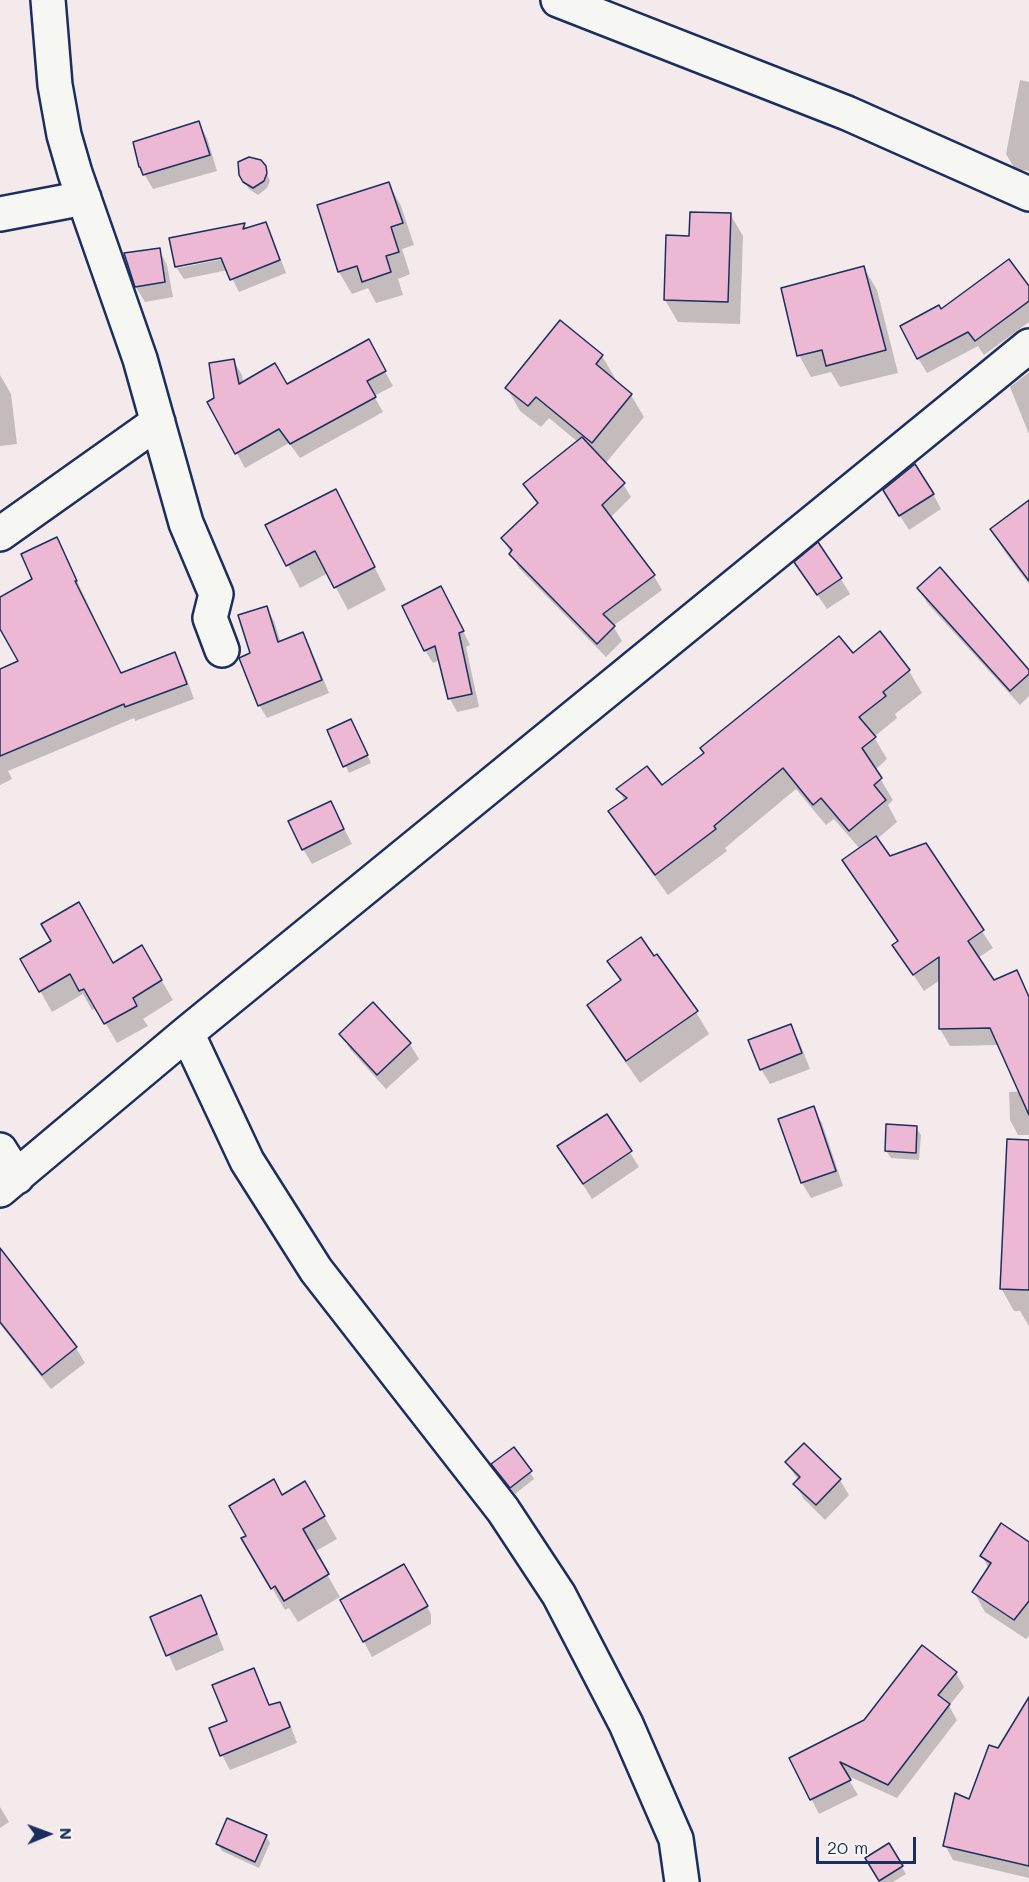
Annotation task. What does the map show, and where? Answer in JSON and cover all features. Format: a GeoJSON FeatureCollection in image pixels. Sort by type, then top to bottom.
{"type":"FeatureCollection","features":[{"type":"Feature","properties":{"kind":"street"},"geometry":{"type":"LineString","coordinates":[[48,0],[55,85],[64,135],[140,359],[186,523],[216,594],[210,618],[222,650]]}},
{"type":"Feature","properties":{"kind":"street"},"geometry":{"type":"LineString","coordinates":[[558,0],[847,113],[1029,194]]}},
{"type":"Feature","properties":{"kind":"street"},"geometry":{"type":"LineString","coordinates":[[0,214],[84,198]]}},
{"type":"Feature","properties":{"kind":"street"},"geometry":{"type":"LineString","coordinates":[[6,1172],[187,1033],[1029,346]]}},
{"type":"Feature","properties":{"kind":"street"},"geometry":{"type":"LineString","coordinates":[[0,534],[158,422]]}},
{"type":"Feature","properties":{"kind":"street"},"geometry":{"type":"LineString","coordinates":[[187,1033],[247,1161],[316,1270],[503,1510],[559,1595],[626,1724],[676,1839],[682,1882]]}},
{"type":"Feature","properties":{"kind":"building"},"geometry":{"type":"Polygon","coordinates":[[[199,121],[210,155],[143,175],[133,142],[199,121]]]}},
{"type":"Feature","properties":{"kind":"building"},"geometry":{"type":"Polygon","coordinates":[[[249,157],[261,160],[266,166],[267,173],[264,181],[253,188],[243,182],[239,175],[238,162],[249,157]]]}},
{"type":"Feature","properties":{"kind":"building"},"geometry":{"type":"Polygon","coordinates":[[[389,182],[403,223],[391,227],[399,252],[386,256],[391,272],[362,282],[357,266],[338,272],[317,205],[389,182]]]}},
{"type":"Feature","properties":{"kind":"building"},"geometry":{"type":"Polygon","coordinates":[[[690,212],[731,213],[728,302],[664,300],[666,235],[689,236],[690,212]]]}},
{"type":"Feature","properties":{"kind":"building"},"geometry":{"type":"Polygon","coordinates":[[[266,222],[280,260],[230,280],[221,258],[175,267],[169,238],[245,223],[243,229],[266,222]]]}},
{"type":"Feature","properties":{"kind":"building"},"geometry":{"type":"Polygon","coordinates":[[[160,248],[165,282],[135,287],[124,253],[160,248]]]}},
{"type":"Feature","properties":{"kind":"building"},"geometry":{"type":"Polygon","coordinates":[[[1009,259],[1029,286],[1029,301],[975,341],[968,332],[917,359],[900,326],[939,305],[941,309],[1009,259]]]}},
{"type":"Feature","properties":{"kind":"building"},"geometry":{"type":"Polygon","coordinates":[[[864,266],[886,350],[826,366],[822,350],[797,356],[781,288],[864,266]]]}},
{"type":"Feature","properties":{"kind":"building"},"geometry":{"type":"Polygon","coordinates":[[[560,320],[603,355],[596,364],[632,394],[592,443],[536,397],[528,406],[505,388],[560,320]]]}},
{"type":"Feature","properties":{"kind":"building"},"geometry":{"type":"Polygon","coordinates":[[[369,339],[386,371],[367,381],[376,397],[290,444],[279,429],[235,454],[207,402],[214,398],[209,363],[234,359],[239,384],[275,363],[287,384],[369,339]]]}},
{"type":"Feature","properties":{"kind":"building"},"geometry":{"type":"Polygon","coordinates":[[[582,437],[625,483],[602,505],[655,575],[603,614],[615,626],[597,644],[509,554],[512,550],[501,538],[538,503],[523,484],[582,437]]]}},
{"type":"Feature","properties":{"kind":"building"},"geometry":{"type":"Polygon","coordinates":[[[915,464],[934,494],[899,516],[883,490],[915,464]]]}},
{"type":"Feature","properties":{"kind":"building"},"geometry":{"type":"Polygon","coordinates":[[[336,489],[375,567],[334,588],[315,551],[286,566],[265,525],[336,489]]]}},
{"type":"Feature","properties":{"kind":"building"},"geometry":{"type":"Polygon","coordinates":[[[1029,500],[1029,581],[990,529],[1029,500]]]}},
{"type":"Feature","properties":{"kind":"building"},"geometry":{"type":"Polygon","coordinates":[[[57,537],[77,581],[75,581],[121,673],[175,652],[187,684],[125,707],[124,704],[0,756],[0,669],[18,661],[0,629],[0,597],[32,579],[21,554],[57,537]]]}},
{"type":"Feature","properties":{"kind":"building"},"geometry":{"type":"Polygon","coordinates":[[[818,542],[842,578],[817,595],[794,562],[818,542]]]}},
{"type":"Feature","properties":{"kind":"building"},"geometry":{"type":"Polygon","coordinates":[[[940,567],[1029,670],[1029,674],[1010,691],[917,588],[940,567]]]}},
{"type":"Feature","properties":{"kind":"building"},"geometry":{"type":"Polygon","coordinates":[[[441,586],[464,631],[459,633],[472,694],[448,699],[435,646],[424,651],[402,606],[441,586]]]}},
{"type":"Feature","properties":{"kind":"building"},"geometry":{"type":"Polygon","coordinates":[[[267,606],[278,642],[303,632],[322,680],[258,706],[239,658],[250,653],[238,615],[267,606]]]}},
{"type":"Feature","properties":{"kind":"building"},"geometry":{"type":"Polygon","coordinates":[[[880,631],[910,670],[883,692],[886,696],[859,717],[876,737],[862,748],[882,778],[874,785],[886,800],[849,831],[821,798],[813,805],[783,768],[714,826],[716,829],[655,875],[608,811],[627,798],[616,789],[647,766],[662,785],[704,753],[700,748],[839,636],[853,653],[880,631]]]}},
{"type":"Feature","properties":{"kind":"building"},"geometry":{"type":"Polygon","coordinates":[[[351,719],[368,755],[343,767],[327,730],[351,719]]]}},
{"type":"Feature","properties":{"kind":"building"},"geometry":{"type":"Polygon","coordinates":[[[331,801],[344,829],[302,850],[288,821],[331,801]]]}},
{"type":"Feature","properties":{"kind":"building"},"geometry":{"type":"Polygon","coordinates":[[[876,836],[890,856],[926,843],[984,930],[968,941],[994,980],[1017,970],[1029,997],[1029,1115],[990,1028],[939,1029],[939,957],[913,975],[892,945],[898,941],[842,860],[876,836]]]}},
{"type":"Feature","properties":{"kind":"building"},"geometry":{"type":"Polygon","coordinates":[[[79,902],[113,963],[142,945],[162,980],[133,998],[137,1006],[104,1024],[84,989],[79,991],[70,974],[39,992],[20,959],[51,941],[41,924],[79,902]]]}},
{"type":"Feature","properties":{"kind":"building"},"geometry":{"type":"Polygon","coordinates":[[[641,937],[654,956],[657,954],[698,1011],[626,1061],[587,1005],[621,980],[607,961],[641,937]]]}},
{"type":"Feature","properties":{"kind":"building"},"geometry":{"type":"Polygon","coordinates":[[[373,1002],[411,1043],[377,1075],[339,1034],[373,1002]]]}},
{"type":"Feature","properties":{"kind":"building"},"geometry":{"type":"Polygon","coordinates":[[[791,1024],[802,1053],[760,1070],[748,1040],[791,1024]]]}},
{"type":"Feature","properties":{"kind":"building"},"geometry":{"type":"Polygon","coordinates":[[[814,1106],[836,1171],[801,1183],[778,1119],[814,1106]]]}},
{"type":"Feature","properties":{"kind":"building"},"geometry":{"type":"Polygon","coordinates":[[[607,1114],[632,1151],[583,1184],[557,1146],[607,1114]]]}},
{"type":"Feature","properties":{"kind":"building"},"geometry":{"type":"Polygon","coordinates":[[[886,1124],[917,1126],[916,1153],[885,1151],[886,1124]]]}},
{"type":"Feature","properties":{"kind":"building"},"geometry":{"type":"Polygon","coordinates":[[[1007,1139],[1029,1140],[1029,1290],[1000,1289],[1007,1139]]]}},
{"type":"Feature","properties":{"kind":"building"},"geometry":{"type":"Polygon","coordinates":[[[0,1248],[77,1347],[42,1375],[0,1322],[0,1248]]]}},
{"type":"Feature","properties":{"kind":"building"},"geometry":{"type":"Polygon","coordinates":[[[804,1443],[841,1479],[816,1505],[793,1484],[800,1477],[785,1462],[804,1443]]]}},
{"type":"Feature","properties":{"kind":"building"},"geometry":{"type":"Polygon","coordinates":[[[514,1447],[532,1471],[510,1488],[491,1464],[514,1447]]]}},
{"type":"Feature","properties":{"kind":"building"},"geometry":{"type":"Polygon","coordinates":[[[274,1479],[282,1495],[305,1481],[325,1516],[303,1529],[329,1574],[284,1601],[275,1586],[271,1589],[241,1538],[246,1536],[229,1506],[274,1479]]]}},
{"type":"Feature","properties":{"kind":"building"},"geometry":{"type":"Polygon","coordinates":[[[1001,1523],[1029,1542],[1029,1601],[1014,1620],[972,1592],[991,1563],[980,1556],[1001,1523]]]}},
{"type":"Feature","properties":{"kind":"building"},"geometry":{"type":"Polygon","coordinates":[[[404,1564],[428,1606],[363,1642],[340,1600],[404,1564]]]}},
{"type":"Feature","properties":{"kind":"building"},"geometry":{"type":"Polygon","coordinates":[[[201,1595],[217,1634],[166,1656],[150,1617],[201,1595]]]}},
{"type":"Feature","properties":{"kind":"building"},"geometry":{"type":"Polygon","coordinates":[[[922,1645],[957,1672],[938,1695],[950,1704],[888,1785],[840,1762],[851,1780],[810,1800],[789,1758],[864,1720],[922,1645]]]}},
{"type":"Feature","properties":{"kind":"building"},"geometry":{"type":"Polygon","coordinates":[[[254,1668],[269,1705],[280,1702],[290,1727],[220,1756],[209,1728],[227,1721],[212,1685],[254,1668]]]}},
{"type":"Feature","properties":{"kind":"building"},"geometry":{"type":"Polygon","coordinates":[[[1029,1697],[1029,1866],[943,1846],[955,1793],[969,1799],[989,1745],[998,1748],[1029,1697]]]}},
{"type":"Feature","properties":{"kind":"building"},"geometry":{"type":"Polygon","coordinates":[[[227,1818],[267,1835],[255,1862],[216,1844],[227,1818]]]}},
{"type":"Feature","properties":{"kind":"building"},"geometry":{"type":"Polygon","coordinates":[[[889,1843],[903,1866],[879,1881],[865,1858],[889,1843]]]}}]}
